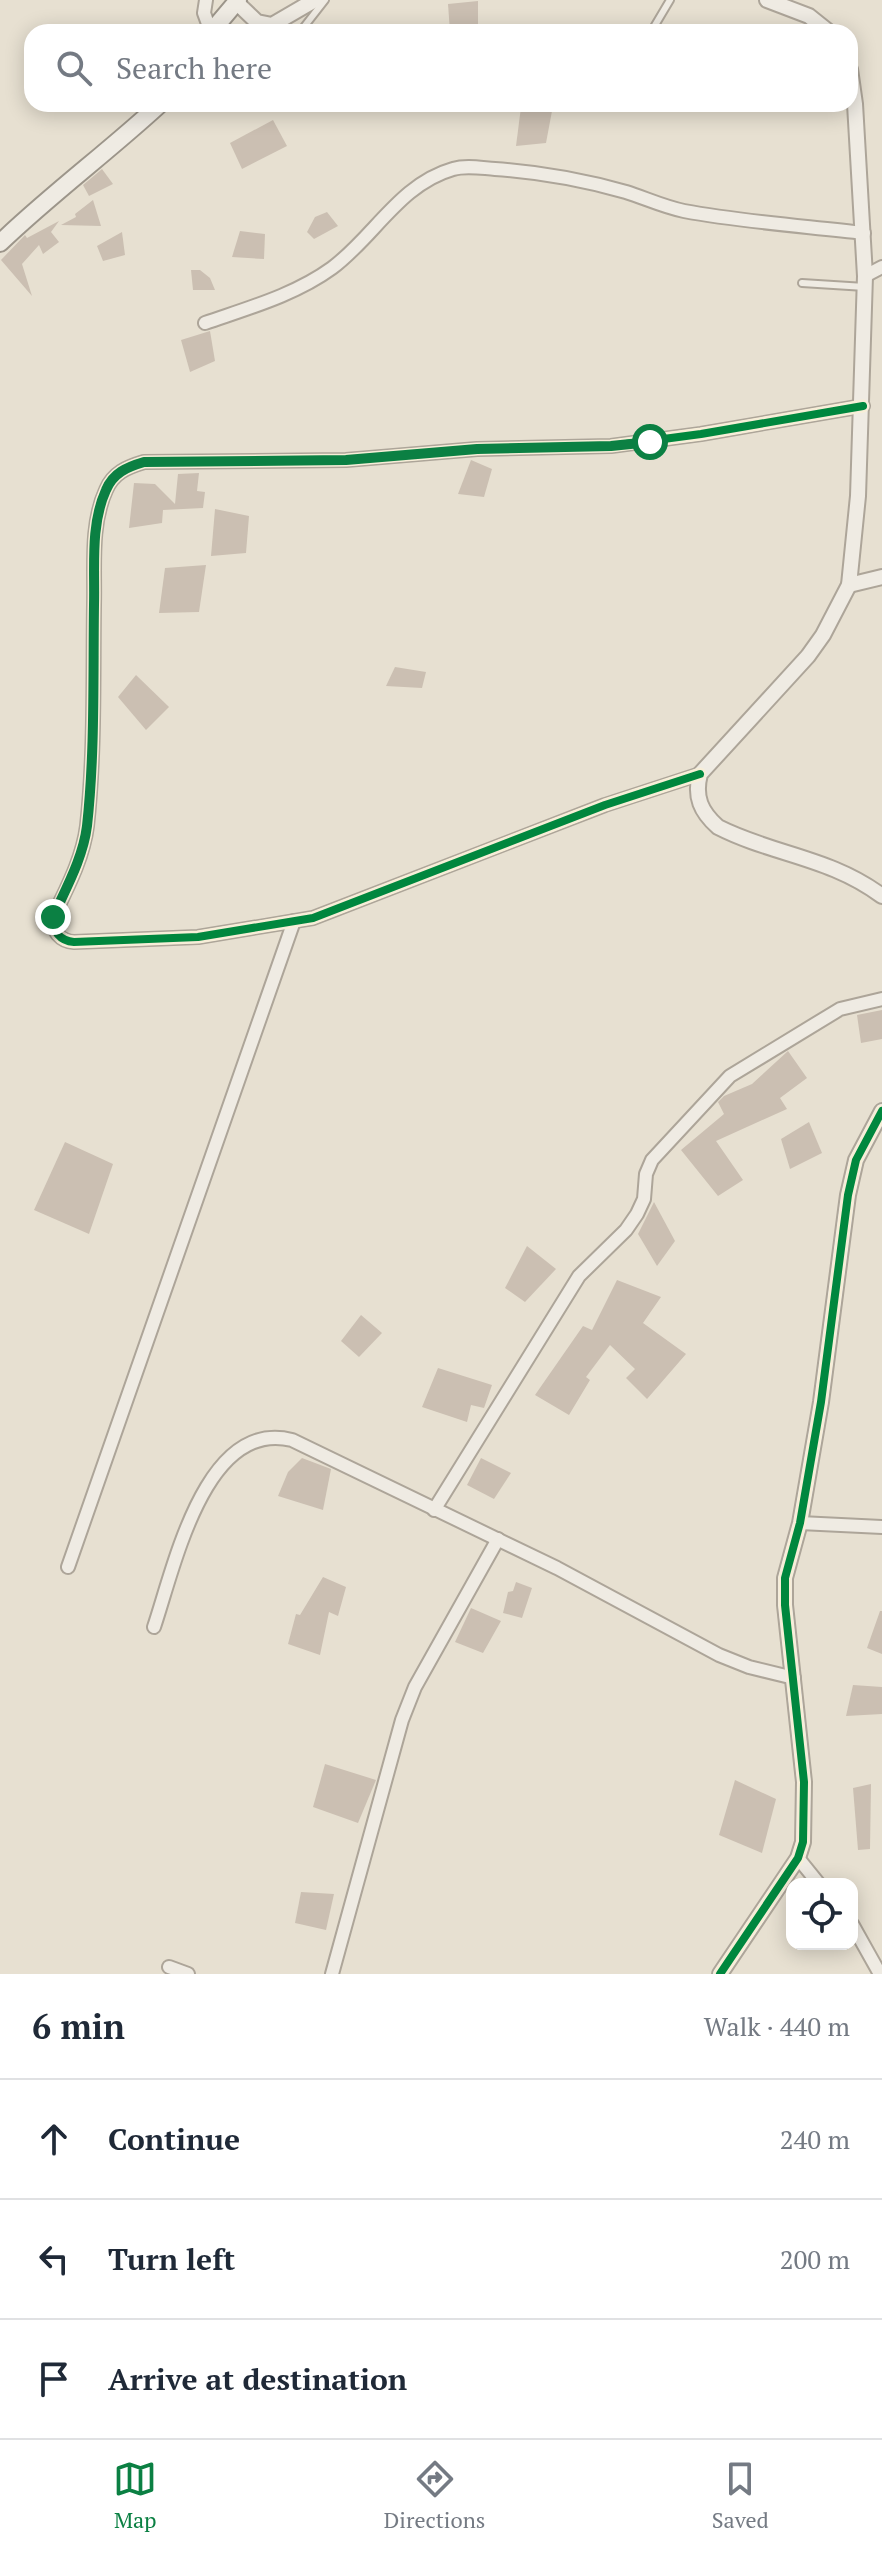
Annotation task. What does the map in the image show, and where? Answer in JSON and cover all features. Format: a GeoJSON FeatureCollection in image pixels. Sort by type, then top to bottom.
{"type":"FeatureCollection","features":[{"type":"Feature","properties":{"kind":"main road"},"geometry":{"type":"LineString","coordinates":[[219,24],[241,3]]}},
{"type":"Feature","properties":{"kind":"main road"},"geometry":{"type":"LineString","coordinates":[[229,24],[241,3]]}},
{"type":"Feature","properties":{"kind":"main road"},"geometry":{"type":"LineString","coordinates":[[0,230],[47,186],[140,112]]}},
{"type":"Feature","properties":{"kind":"main road"},"geometry":{"type":"LineString","coordinates":[[0,243],[152,112]]}},
{"type":"Feature","properties":{"kind":"street"},"geometry":{"type":"LineString","coordinates":[[206,0],[204,13],[208,24]]}},
{"type":"Feature","properties":{"kind":"street"},"geometry":{"type":"LineString","coordinates":[[274,24],[315,0]]}},
{"type":"Feature","properties":{"kind":"street"},"geometry":{"type":"LineString","coordinates":[[767,0],[809,16],[819,24]]}},
{"type":"Feature","properties":{"kind":"street"},"geometry":{"type":"LineString","coordinates":[[241,3],[257,22],[267,24]]}},
{"type":"Feature","properties":{"kind":"street"},"geometry":{"type":"LineString","coordinates":[[856,112],[865,281],[863,406],[849,585],[834,617],[808,656],[700,774],[605,805],[313,918],[198,937],[74,942],[56,934],[53,917],[80,857],[87,827],[95,540],[99,509],[106,488],[115,475],[127,467],[144,462],[346,460],[477,449],[611,446],[863,406]]}},
{"type":"Feature","properties":{"kind":"street"},"geometry":{"type":"LineString","coordinates":[[205,323],[299,288],[331,269],[412,191],[453,168],[510,170],[558,177],[627,192],[679,210],[864,233]]}},
{"type":"Feature","properties":{"kind":"street"},"geometry":{"type":"LineString","coordinates":[[865,281],[882,267]]}},
{"type":"Feature","properties":{"kind":"street"},"geometry":{"type":"LineString","coordinates":[[849,585],[882,577]]}},
{"type":"Feature","properties":{"kind":"street"},"geometry":{"type":"LineString","coordinates":[[700,774],[697,795],[706,817],[718,827],[818,861],[860,880],[882,896]]}},
{"type":"Feature","properties":{"kind":"street"},"geometry":{"type":"LineString","coordinates":[[68,1567],[294,921]]}},
{"type":"Feature","properties":{"kind":"street"},"geometry":{"type":"LineString","coordinates":[[434,1510],[579,1276],[626,1230],[637,1214],[644,1199],[646,1174],[652,1160],[730,1076],[840,1009],[882,999]]}},
{"type":"Feature","properties":{"kind":"street"},"geometry":{"type":"LineString","coordinates":[[720,1974],[798,1858],[803,1842],[805,1812],[785,1578],[800,1523],[821,1402],[848,1195],[856,1160],[882,1111]]}},
{"type":"Feature","properties":{"kind":"street"},"geometry":{"type":"LineString","coordinates":[[154,1627],[203,1491],[235,1454],[256,1440],[268,1437],[292,1440],[498,1539],[719,1655],[749,1667],[794,1678]]}},
{"type":"Feature","properties":{"kind":"street"},"geometry":{"type":"LineString","coordinates":[[800,1523],[882,1527]]}},
{"type":"Feature","properties":{"kind":"street"},"geometry":{"type":"LineString","coordinates":[[332,1974],[402,1720],[415,1687],[498,1539]]}},
{"type":"Feature","properties":{"kind":"street"},"geometry":{"type":"LineString","coordinates":[[798,1858],[814,1878]]}},
{"type":"Feature","properties":{"kind":"street"},"geometry":{"type":"LineString","coordinates":[[858,1935],[880,1974]]}},
{"type":"Feature","properties":{"kind":"street"},"geometry":{"type":"LineString","coordinates":[[169,1967],[188,1974]]}},
{"type":"Feature","properties":{"kind":"lane"},"geometry":{"type":"LineString","coordinates":[[306,24],[325,0]]}},
{"type":"Feature","properties":{"kind":"lane"},"geometry":{"type":"LineString","coordinates":[[656,24],[670,0]]}},
{"type":"Feature","properties":{"kind":"lane"},"geometry":{"type":"LineString","coordinates":[[802,283],[865,281]]}},
{"type":"Feature","properties":{"kind":"building"},"geometry":{"type":"Polygon","coordinates":[[[478,1],[478,24],[449,24],[448,4],[478,1]]]}},
{"type":"Feature","properties":{"kind":"building"},"geometry":{"type":"Polygon","coordinates":[[[520,112],[552,112],[546,143],[516,146],[520,112]]]}},
{"type":"Feature","properties":{"kind":"building"},"geometry":{"type":"Polygon","coordinates":[[[273,120],[287,146],[242,169],[230,143],[273,120]]]}},
{"type":"Feature","properties":{"kind":"building"},"geometry":{"type":"Polygon","coordinates":[[[102,169],[113,184],[89,196],[83,185],[102,169]]]}},
{"type":"Feature","properties":{"kind":"building"},"geometry":{"type":"Polygon","coordinates":[[[93,200],[101,226],[61,225],[76,217],[75,214],[93,200]]]}},
{"type":"Feature","properties":{"kind":"building"},"geometry":{"type":"Polygon","coordinates":[[[327,212],[338,226],[314,239],[307,232],[315,217],[327,212]]]}},
{"type":"Feature","properties":{"kind":"building"},"geometry":{"type":"Polygon","coordinates":[[[59,221],[51,232],[59,242],[43,254],[39,245],[22,264],[32,296],[1,260],[25,235],[27,238],[59,221]]]}},
{"type":"Feature","properties":{"kind":"building"},"geometry":{"type":"Polygon","coordinates":[[[240,231],[265,234],[264,259],[232,257],[240,231]]]}},
{"type":"Feature","properties":{"kind":"building"},"geometry":{"type":"Polygon","coordinates":[[[122,232],[125,255],[103,261],[97,246],[122,232]]]}},
{"type":"Feature","properties":{"kind":"building"},"geometry":{"type":"Polygon","coordinates":[[[191,270],[200,270],[210,278],[215,290],[193,290],[191,270]]]}},
{"type":"Feature","properties":{"kind":"building"},"geometry":{"type":"Polygon","coordinates":[[[210,331],[215,361],[190,372],[181,340],[210,331]]]}},
{"type":"Feature","properties":{"kind":"building"},"geometry":{"type":"Polygon","coordinates":[[[471,460],[492,469],[484,497],[458,494],[471,460]]]}},
{"type":"Feature","properties":{"kind":"building"},"geometry":{"type":"Polygon","coordinates":[[[199,473],[197,491],[205,492],[203,508],[163,510],[162,523],[129,528],[134,483],[155,484],[175,504],[178,474],[199,473]]]}},
{"type":"Feature","properties":{"kind":"building"},"geometry":{"type":"Polygon","coordinates":[[[215,509],[249,516],[246,553],[211,556],[215,509]]]}},
{"type":"Feature","properties":{"kind":"building"},"geometry":{"type":"Polygon","coordinates":[[[206,565],[199,612],[159,613],[165,568],[206,565]]]}},
{"type":"Feature","properties":{"kind":"building"},"geometry":{"type":"Polygon","coordinates":[[[395,667],[426,672],[422,688],[386,686],[395,667]]]}},
{"type":"Feature","properties":{"kind":"building"},"geometry":{"type":"Polygon","coordinates":[[[136,675],[169,707],[146,730],[118,697],[136,675]]]}},
{"type":"Feature","properties":{"kind":"building"},"geometry":{"type":"Polygon","coordinates":[[[882,1010],[882,1039],[861,1043],[857,1015],[882,1010]]]}},
{"type":"Feature","properties":{"kind":"building"},"geometry":{"type":"Polygon","coordinates":[[[788,1051],[807,1078],[780,1098],[787,1109],[716,1141],[743,1180],[718,1196],[681,1150],[724,1114],[718,1102],[724,1096],[752,1084],[788,1051]]]}},
{"type":"Feature","properties":{"kind":"building"},"geometry":{"type":"Polygon","coordinates":[[[809,1122],[822,1153],[790,1169],[781,1139],[809,1122]]]}},
{"type":"Feature","properties":{"kind":"building"},"geometry":{"type":"Polygon","coordinates":[[[65,1142],[113,1164],[89,1234],[34,1210],[65,1142]]]}},
{"type":"Feature","properties":{"kind":"building"},"geometry":{"type":"Polygon","coordinates":[[[654,1202],[675,1241],[657,1266],[638,1234],[654,1202]]]}},
{"type":"Feature","properties":{"kind":"building"},"geometry":{"type":"Polygon","coordinates":[[[527,1246],[556,1269],[525,1302],[505,1288],[527,1246]]]}},
{"type":"Feature","properties":{"kind":"building"},"geometry":{"type":"Polygon","coordinates":[[[617,1280],[661,1297],[643,1323],[686,1354],[647,1399],[626,1378],[635,1369],[610,1345],[586,1377],[590,1380],[569,1415],[535,1395],[583,1326],[592,1330],[617,1280]]]}},
{"type":"Feature","properties":{"kind":"building"},"geometry":{"type":"Polygon","coordinates":[[[361,1315],[382,1333],[359,1357],[341,1341],[361,1315]]]}},
{"type":"Feature","properties":{"kind":"building"},"geometry":{"type":"Polygon","coordinates":[[[438,1368],[492,1385],[484,1408],[471,1405],[467,1422],[422,1407],[438,1368]]]}},
{"type":"Feature","properties":{"kind":"building"},"geometry":{"type":"Polygon","coordinates":[[[302,1458],[331,1469],[323,1510],[278,1496],[288,1472],[302,1458]]]}},
{"type":"Feature","properties":{"kind":"building"},"geometry":{"type":"Polygon","coordinates":[[[481,1458],[511,1473],[494,1499],[467,1485],[481,1458]]]}},
{"type":"Feature","properties":{"kind":"building"},"geometry":{"type":"Polygon","coordinates":[[[323,1577],[346,1587],[338,1616],[329,1612],[320,1655],[288,1644],[296,1614],[300,1615],[323,1577]]]}},
{"type":"Feature","properties":{"kind":"building"},"geometry":{"type":"Polygon","coordinates":[[[516,1582],[532,1588],[522,1618],[503,1613],[508,1592],[513,1591],[516,1582]]]}},
{"type":"Feature","properties":{"kind":"building"},"geometry":{"type":"Polygon","coordinates":[[[471,1608],[501,1621],[483,1653],[455,1642],[471,1608]]]}},
{"type":"Feature","properties":{"kind":"building"},"geometry":{"type":"Polygon","coordinates":[[[882,1611],[882,1654],[867,1648],[882,1611]]]}},
{"type":"Feature","properties":{"kind":"building"},"geometry":{"type":"Polygon","coordinates":[[[853,1685],[882,1687],[882,1714],[846,1716],[853,1685]]]}},
{"type":"Feature","properties":{"kind":"building"},"geometry":{"type":"Polygon","coordinates":[[[325,1764],[376,1780],[358,1823],[313,1807],[325,1764]]]}},
{"type":"Feature","properties":{"kind":"building"},"geometry":{"type":"Polygon","coordinates":[[[735,1780],[776,1799],[762,1853],[719,1835],[735,1780]]]}},
{"type":"Feature","properties":{"kind":"building"},"geometry":{"type":"Polygon","coordinates":[[[871,1784],[870,1849],[858,1850],[853,1788],[871,1784]]]}},
{"type":"Feature","properties":{"kind":"building"},"geometry":{"type":"Polygon","coordinates":[[[301,1892],[334,1894],[326,1930],[295,1923],[301,1892]]]}},
{"type":"Feature","properties":{"kind":"cycle path"},"geometry":{"type":"LineString","coordinates":[[700,774],[605,805],[313,918],[198,937],[74,942],[61,937],[54,927],[53,917],[78,861],[87,826],[92,743],[95,532],[106,490],[112,479],[121,472],[144,462],[346,460],[477,449],[611,446],[863,406]]}},
{"type":"Feature","properties":{"kind":"cycle path"},"geometry":{"type":"LineString","coordinates":[[720,1974],[798,1858],[803,1842],[804,1782],[785,1605],[785,1578],[800,1523],[821,1402],[848,1195],[856,1160],[882,1111]]}},
{"type":"Feature","properties":{"kind":"route"},"geometry":{"type":"LineString","coordinates":[[53,917],[80,857],[87,827],[95,540],[99,509],[106,488],[115,475],[144,462],[346,460],[477,449],[611,446],[650,442]]}}]}
